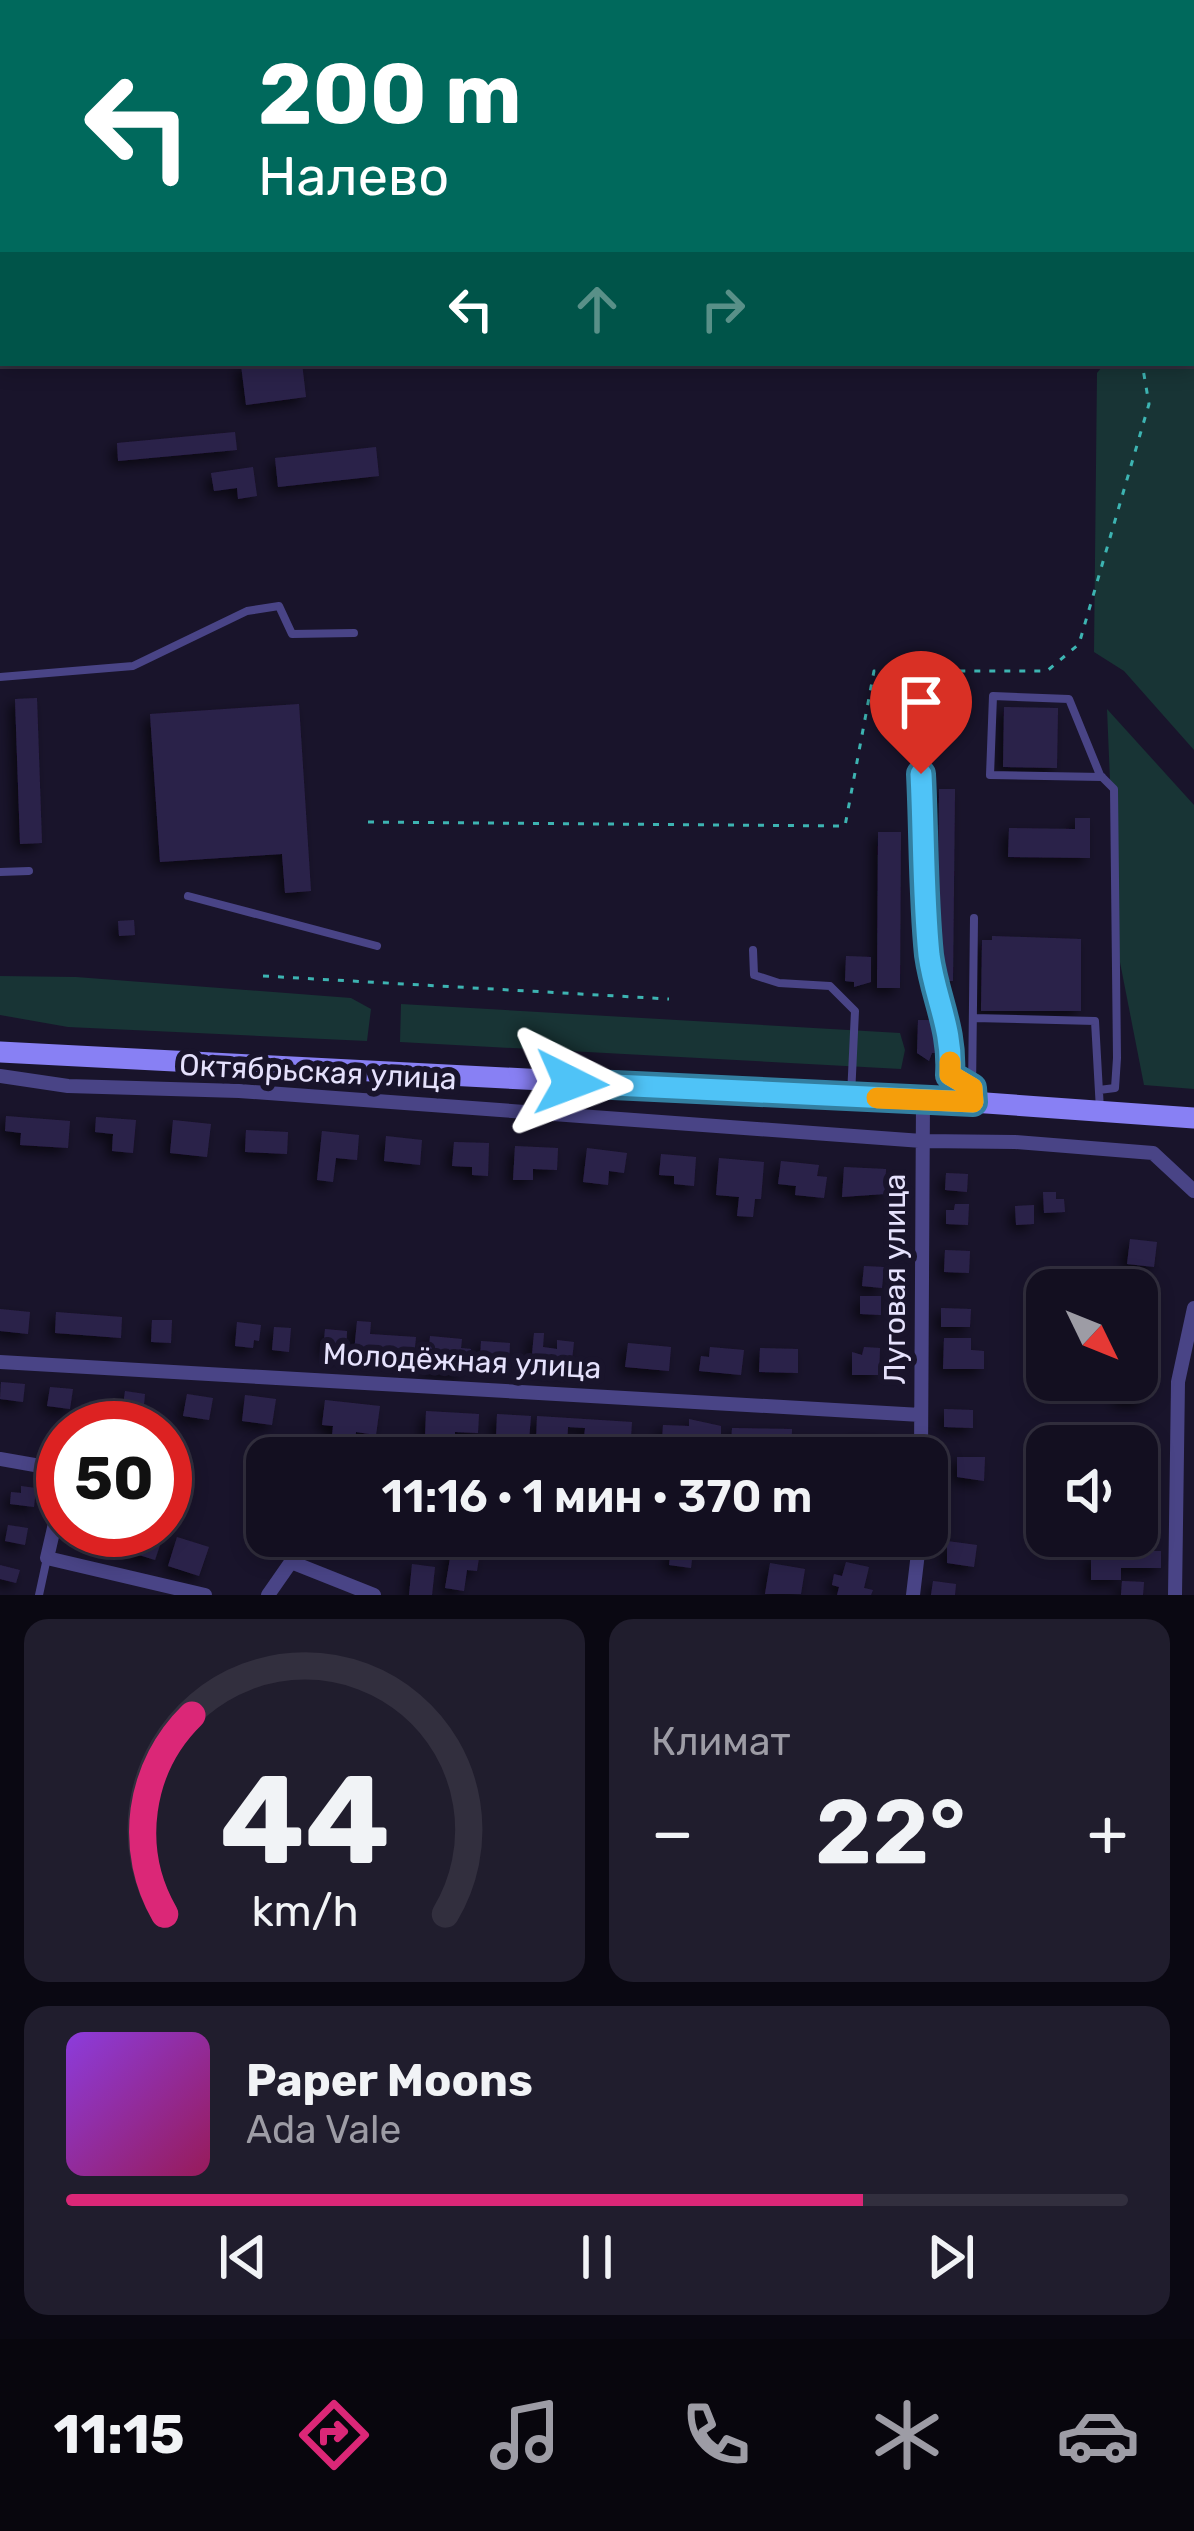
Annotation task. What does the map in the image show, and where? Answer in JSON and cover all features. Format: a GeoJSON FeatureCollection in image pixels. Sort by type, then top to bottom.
{"type":"FeatureCollection","features":[{"type":"Feature","properties":{"kind":"main road"},"geometry":{"type":"LineString","coordinates":[[0,1052],[923,1101],[972,1095],[1099,1101],[1194,1118]]}},
{"type":"Feature","properties":{"kind":"street","name":"Октябрьская улица"},"geometry":{"type":"LineString","coordinates":[[0,1076],[68,1086],[239,1091],[922,1141],[1015,1142],[1154,1153],[1194,1191]]}},
{"type":"Feature","properties":{"kind":"street","name":"Луговая улица"},"geometry":{"type":"LineString","coordinates":[[921,1437],[923,1101]]}},
{"type":"Feature","properties":{"kind":"street"},"geometry":{"type":"LineString","coordinates":[[1175,1595],[1178,1382],[1194,1307]]}},
{"type":"Feature","properties":{"kind":"street","name":"Молодёжная улица"},"geometry":{"type":"LineString","coordinates":[[0,1362],[921,1415]]}},
{"type":"Feature","properties":{"kind":"street"},"geometry":{"type":"LineString","coordinates":[[0,1459],[36,1466]]}},
{"type":"Feature","properties":{"kind":"street"},"geometry":{"type":"LineString","coordinates":[[913,1595],[918,1557]]}},
{"type":"Feature","properties":{"kind":"street"},"geometry":{"type":"LineString","coordinates":[[47,1558],[205,1595]]}},
{"type":"Feature","properties":{"kind":"street"},"geometry":{"type":"LineString","coordinates":[[268,1595],[291,1562],[374,1595]]}},
{"type":"Feature","properties":{"kind":"lane"},"geometry":{"type":"LineString","coordinates":[[0,677],[133,666],[247,610],[279,606],[292,634],[354,633]]}},
{"type":"Feature","properties":{"kind":"lane"},"geometry":{"type":"LineString","coordinates":[[1099,1101],[1115,1088],[1117,1058],[1114,789],[1102,777],[1069,699],[993,696],[990,775],[1102,777]]}},
{"type":"Feature","properties":{"kind":"lane"},"geometry":{"type":"LineString","coordinates":[[919,729],[929,952],[936,996],[946,1014],[952,1043],[950,1075],[972,1095]]}},
{"type":"Feature","properties":{"kind":"lane"},"geometry":{"type":"LineString","coordinates":[[0,872],[29,871]]}},
{"type":"Feature","properties":{"kind":"lane"},"geometry":{"type":"LineString","coordinates":[[188,896],[377,946]]}},
{"type":"Feature","properties":{"kind":"lane"},"geometry":{"type":"LineString","coordinates":[[972,1095],[974,918]]}},
{"type":"Feature","properties":{"kind":"lane"},"geometry":{"type":"LineString","coordinates":[[753,950],[754,975],[830,986],[855,1011],[851,1097]]}},
{"type":"Feature","properties":{"kind":"lane"},"geometry":{"type":"LineString","coordinates":[[973,1018],[1095,1021],[1099,1101]]}},
{"type":"Feature","properties":{"kind":"lane"},"geometry":{"type":"LineString","coordinates":[[38,1595],[47,1558]]}},
{"type":"Feature","properties":{"kind":"path"},"geometry":{"type":"LineString","coordinates":[[368,822],[845,826],[874,671],[1047,670],[1079,644],[1149,404],[1143,366]]}},
{"type":"Feature","properties":{"kind":"path"},"geometry":{"type":"LineString","coordinates":[[263,976],[669,999]]}},
{"type":"Feature","properties":{"kind":"green space"},"geometry":{"type":"Polygon","coordinates":[[[1103,366],[1194,366],[1194,750],[1124,671],[1094,652],[1097,373],[1103,366]]]}},
{"type":"Feature","properties":{"kind":"green space"},"geometry":{"type":"Polygon","coordinates":[[[1107,709],[1194,805],[1194,1089],[1144,1085],[1117,947],[1107,709]]]}},
{"type":"Feature","properties":{"kind":"green space"},"geometry":{"type":"Polygon","coordinates":[[[0,976],[76,977],[351,998],[371,1009],[367,1041],[68,1027],[0,1015],[0,976]]]}},
{"type":"Feature","properties":{"kind":"green space"},"geometry":{"type":"Polygon","coordinates":[[[401,1004],[900,1033],[905,1050],[901,1069],[400,1042],[401,1004]]]}},
{"type":"Feature","properties":{"kind":"building"},"geometry":{"type":"Polygon","coordinates":[[[241,366],[302,366],[306,397],[246,405],[241,366]]]}},
{"type":"Feature","properties":{"kind":"building"},"geometry":{"type":"Polygon","coordinates":[[[235,432],[237,450],[118,461],[117,443],[235,432]]]}},
{"type":"Feature","properties":{"kind":"building"},"geometry":{"type":"Polygon","coordinates":[[[376,447],[379,476],[278,487],[275,458],[376,447]]]}},
{"type":"Feature","properties":{"kind":"building"},"geometry":{"type":"Polygon","coordinates":[[[253,467],[257,496],[238,499],[237,488],[214,491],[211,473],[253,467]]]}},
{"type":"Feature","properties":{"kind":"building"},"geometry":{"type":"Polygon","coordinates":[[[37,698],[42,843],[20,844],[15,699],[37,698]]]}},
{"type":"Feature","properties":{"kind":"building"},"geometry":{"type":"Polygon","coordinates":[[[299,704],[311,891],[285,893],[282,854],[160,862],[150,714],[299,704]]]}},
{"type":"Feature","properties":{"kind":"building"},"geometry":{"type":"Polygon","coordinates":[[[1004,707],[1058,708],[1057,768],[1003,767],[1004,707]]]}},
{"type":"Feature","properties":{"kind":"building"},"geometry":{"type":"Polygon","coordinates":[[[939,789],[955,789],[953,981],[937,981],[939,789]]]}},
{"type":"Feature","properties":{"kind":"building"},"geometry":{"type":"Polygon","coordinates":[[[1075,818],[1090,818],[1090,858],[1008,857],[1009,828],[1075,829],[1075,818]]]}},
{"type":"Feature","properties":{"kind":"building"},"geometry":{"type":"Polygon","coordinates":[[[878,832],[901,832],[900,988],[877,988],[878,832]]]}},
{"type":"Feature","properties":{"kind":"building"},"geometry":{"type":"Polygon","coordinates":[[[134,920],[135,935],[119,936],[118,921],[134,920]]]}},
{"type":"Feature","properties":{"kind":"building"},"geometry":{"type":"Polygon","coordinates":[[[992,936],[1081,939],[1081,1011],[981,1011],[982,940],[992,940],[992,936]]]}},
{"type":"Feature","properties":{"kind":"building"},"geometry":{"type":"Polygon","coordinates":[[[846,956],[871,957],[871,982],[854,987],[854,982],[845,981],[846,956]]]}},
{"type":"Feature","properties":{"kind":"building"},"geometry":{"type":"Polygon","coordinates":[[[918,1020],[939,1020],[937,1053],[929,1061],[917,1053],[918,1020]]]}},
{"type":"Feature","properties":{"kind":"building"},"geometry":{"type":"Polygon","coordinates":[[[6,1116],[70,1121],[68,1148],[20,1145],[21,1133],[5,1131],[6,1116]]]}},
{"type":"Feature","properties":{"kind":"building"},"geometry":{"type":"Polygon","coordinates":[[[96,1117],[136,1120],[133,1153],[112,1151],[113,1134],[95,1132],[96,1117]]]}},
{"type":"Feature","properties":{"kind":"building"},"geometry":{"type":"Polygon","coordinates":[[[173,1120],[211,1124],[207,1157],[170,1153],[173,1120]]]}},
{"type":"Feature","properties":{"kind":"building"},"geometry":{"type":"Polygon","coordinates":[[[246,1130],[288,1132],[287,1154],[245,1152],[246,1130]]]}},
{"type":"Feature","properties":{"kind":"building"},"geometry":{"type":"Polygon","coordinates":[[[322,1131],[359,1135],[357,1160],[336,1158],[333,1182],[317,1180],[322,1131]]]}},
{"type":"Feature","properties":{"kind":"building"},"geometry":{"type":"Polygon","coordinates":[[[386,1136],[422,1140],[420,1165],[384,1161],[386,1136]]]}},
{"type":"Feature","properties":{"kind":"building"},"geometry":{"type":"Polygon","coordinates":[[[454,1142],[489,1143],[488,1176],[472,1175],[472,1167],[452,1166],[454,1142]]]}},
{"type":"Feature","properties":{"kind":"building"},"geometry":{"type":"Polygon","coordinates":[[[515,1146],[558,1148],[557,1170],[533,1169],[533,1180],[513,1180],[515,1146]]]}},
{"type":"Feature","properties":{"kind":"building"},"geometry":{"type":"Polygon","coordinates":[[[587,1148],[627,1153],[624,1173],[609,1171],[608,1185],[583,1182],[587,1148]]]}},
{"type":"Feature","properties":{"kind":"building"},"geometry":{"type":"Polygon","coordinates":[[[661,1154],[696,1157],[694,1186],[674,1184],[674,1176],[659,1175],[661,1154]]]}},
{"type":"Feature","properties":{"kind":"building"},"geometry":{"type":"Polygon","coordinates":[[[719,1158],[764,1162],[761,1199],[755,1199],[753,1217],[737,1216],[739,1197],[716,1195],[719,1158]]]}},
{"type":"Feature","properties":{"kind":"building"},"geometry":{"type":"Polygon","coordinates":[[[781,1161],[819,1165],[817,1176],[827,1177],[824,1198],[795,1195],[796,1186],[778,1184],[781,1161]]]}},
{"type":"Feature","properties":{"kind":"building"},"geometry":{"type":"Polygon","coordinates":[[[844,1167],[886,1169],[885,1194],[842,1197],[844,1167]]]}},
{"type":"Feature","properties":{"kind":"building"},"geometry":{"type":"Polygon","coordinates":[[[946,1173],[968,1174],[967,1192],[945,1190],[946,1173]]]}},
{"type":"Feature","properties":{"kind":"building"},"geometry":{"type":"Polygon","coordinates":[[[1043,1192],[1056,1192],[1056,1199],[1064,1199],[1065,1212],[1044,1213],[1043,1192]]]}},
{"type":"Feature","properties":{"kind":"building"},"geometry":{"type":"Polygon","coordinates":[[[955,1204],[969,1204],[968,1225],[946,1224],[946,1210],[954,1210],[955,1204]]]}},
{"type":"Feature","properties":{"kind":"building"},"geometry":{"type":"Polygon","coordinates":[[[1034,1205],[1034,1224],[1016,1225],[1015,1206],[1034,1205]]]}},
{"type":"Feature","properties":{"kind":"building"},"geometry":{"type":"Polygon","coordinates":[[[1130,1239],[1157,1242],[1154,1267],[1127,1264],[1130,1239]]]}},
{"type":"Feature","properties":{"kind":"building"},"geometry":{"type":"Polygon","coordinates":[[[945,1250],[970,1251],[969,1273],[944,1272],[945,1250]]]}},
{"type":"Feature","properties":{"kind":"building"},"geometry":{"type":"Polygon","coordinates":[[[864,1266],[884,1267],[882,1288],[862,1286],[864,1266]]]}},
{"type":"Feature","properties":{"kind":"building"},"geometry":{"type":"Polygon","coordinates":[[[860,1296],[881,1296],[881,1315],[860,1314],[860,1296]]]}},
{"type":"Feature","properties":{"kind":"building"},"geometry":{"type":"Polygon","coordinates":[[[941,1308],[971,1309],[970,1327],[941,1327],[941,1308]]]}},
{"type":"Feature","properties":{"kind":"building"},"geometry":{"type":"Polygon","coordinates":[[[0,1309],[30,1312],[28,1334],[0,1331],[0,1309]]]}},
{"type":"Feature","properties":{"kind":"building"},"geometry":{"type":"Polygon","coordinates":[[[56,1312],[122,1317],[121,1338],[55,1333],[56,1312]]]}},
{"type":"Feature","properties":{"kind":"building"},"geometry":{"type":"Polygon","coordinates":[[[152,1320],[172,1320],[171,1343],[151,1342],[152,1320]]]}},
{"type":"Feature","properties":{"kind":"building"},"geometry":{"type":"Polygon","coordinates":[[[357,1321],[371,1322],[370,1334],[416,1337],[414,1357],[354,1352],[357,1321]]]}},
{"type":"Feature","properties":{"kind":"building"},"geometry":{"type":"Polygon","coordinates":[[[237,1322],[261,1325],[253,1348],[235,1346],[237,1322]]]}},
{"type":"Feature","properties":{"kind":"building"},"geometry":{"type":"Polygon","coordinates":[[[274,1327],[291,1328],[289,1352],[272,1350],[274,1327]]]}},
{"type":"Feature","properties":{"kind":"building"},"geometry":{"type":"Polygon","coordinates":[[[325,1329],[347,1331],[346,1353],[323,1352],[325,1329]]]}},
{"type":"Feature","properties":{"kind":"building"},"geometry":{"type":"Polygon","coordinates":[[[534,1333],[544,1333],[543,1347],[557,1349],[557,1340],[574,1342],[571,1369],[531,1365],[534,1333]]]}},
{"type":"Feature","properties":{"kind":"building"},"geometry":{"type":"Polygon","coordinates":[[[430,1336],[462,1339],[461,1348],[471,1349],[470,1361],[463,1360],[461,1373],[427,1370],[430,1336]]]}},
{"type":"Feature","properties":{"kind":"building"},"geometry":{"type":"Polygon","coordinates":[[[944,1338],[971,1338],[971,1350],[984,1351],[984,1369],[943,1369],[944,1338]]]}},
{"type":"Feature","properties":{"kind":"building"},"geometry":{"type":"Polygon","coordinates":[[[481,1341],[510,1343],[509,1363],[480,1361],[481,1341]]]}},
{"type":"Feature","properties":{"kind":"building"},"geometry":{"type":"Polygon","coordinates":[[[628,1343],[671,1347],[669,1371],[625,1367],[628,1343]]]}},
{"type":"Feature","properties":{"kind":"building"},"geometry":{"type":"Polygon","coordinates":[[[710,1347],[744,1350],[741,1375],[699,1371],[701,1356],[709,1357],[710,1347]]]}},
{"type":"Feature","properties":{"kind":"building"},"geometry":{"type":"Polygon","coordinates":[[[864,1347],[880,1348],[879,1375],[852,1375],[852,1352],[862,1355],[864,1347]]]}},
{"type":"Feature","properties":{"kind":"building"},"geometry":{"type":"Polygon","coordinates":[[[760,1348],[798,1349],[798,1373],[759,1372],[760,1348]]]}},
{"type":"Feature","properties":{"kind":"building"},"geometry":{"type":"Polygon","coordinates":[[[1,1382],[25,1384],[23,1402],[0,1399],[1,1382]]]}},
{"type":"Feature","properties":{"kind":"building"},"geometry":{"type":"Polygon","coordinates":[[[50,1387],[73,1389],[71,1401],[48,1401],[50,1387]]]}},
{"type":"Feature","properties":{"kind":"building"},"geometry":{"type":"Polygon","coordinates":[[[125,1391],[145,1394],[144,1401],[124,1401],[125,1391]]]}},
{"type":"Feature","properties":{"kind":"building"},"geometry":{"type":"Polygon","coordinates":[[[187,1394],[213,1398],[209,1420],[192,1417],[192,1401],[186,1401],[187,1394]]]}},
{"type":"Feature","properties":{"kind":"building"},"geometry":{"type":"Polygon","coordinates":[[[245,1395],[276,1399],[272,1425],[242,1421],[245,1395]]]}},
{"type":"Feature","properties":{"kind":"building"},"geometry":{"type":"Polygon","coordinates":[[[325,1400],[380,1406],[376,1435],[356,1432],[355,1437],[332,1437],[333,1426],[322,1425],[325,1400]]]}},
{"type":"Feature","properties":{"kind":"building"},"geometry":{"type":"Polygon","coordinates":[[[944,1409],[973,1410],[973,1428],[944,1427],[944,1409]]]}},
{"type":"Feature","properties":{"kind":"building"},"geometry":{"type":"Polygon","coordinates":[[[426,1411],[479,1414],[478,1433],[425,1437],[426,1411]]]}},
{"type":"Feature","properties":{"kind":"building"},"geometry":{"type":"Polygon","coordinates":[[[497,1414],[531,1416],[529,1437],[496,1437],[497,1414]]]}},
{"type":"Feature","properties":{"kind":"building"},"geometry":{"type":"Polygon","coordinates":[[[537,1416],[632,1422],[631,1437],[584,1437],[585,1428],[568,1427],[567,1437],[536,1437],[537,1416]]]}},
{"type":"Feature","properties":{"kind":"building"},"geometry":{"type":"Polygon","coordinates":[[[689,1419],[721,1426],[721,1437],[662,1437],[663,1425],[689,1426],[689,1419]]]}},
{"type":"Feature","properties":{"kind":"building"},"geometry":{"type":"Polygon","coordinates":[[[732,1428],[792,1429],[792,1437],[731,1437],[732,1428]]]}},
{"type":"Feature","properties":{"kind":"building"},"geometry":{"type":"Polygon","coordinates":[[[957,1457],[985,1457],[984,1481],[957,1477],[957,1457]]]}},
{"type":"Feature","properties":{"kind":"building"},"geometry":{"type":"Polygon","coordinates":[[[21,1486],[36,1488],[34,1507],[10,1504],[11,1492],[21,1493],[21,1486]]]}},
{"type":"Feature","properties":{"kind":"building"},"geometry":{"type":"Polygon","coordinates":[[[8,1525],[28,1528],[25,1545],[5,1541],[8,1525]]]}},
{"type":"Feature","properties":{"kind":"building"},"geometry":{"type":"Polygon","coordinates":[[[948,1541],[977,1545],[974,1567],[947,1563],[948,1541]]]}},
{"type":"Feature","properties":{"kind":"building"},"geometry":{"type":"Polygon","coordinates":[[[192,1542],[209,1547],[199,1576],[168,1566],[171,1557],[192,1557],[192,1542]]]}},
{"type":"Feature","properties":{"kind":"building"},"geometry":{"type":"Polygon","coordinates":[[[1161,1551],[1161,1568],[1121,1568],[1121,1580],[1091,1580],[1091,1557],[1158,1557],[1161,1551]]]}},
{"type":"Feature","properties":{"kind":"building"},"geometry":{"type":"Polygon","coordinates":[[[450,1557],[479,1557],[477,1571],[467,1570],[464,1591],[445,1588],[450,1557]]]}},
{"type":"Feature","properties":{"kind":"building"},"geometry":{"type":"Polygon","coordinates":[[[670,1557],[692,1557],[691,1568],[669,1565],[670,1557]]]}},
{"type":"Feature","properties":{"kind":"building"},"geometry":{"type":"Polygon","coordinates":[[[846,1562],[869,1567],[864,1588],[873,1590],[871,1595],[837,1595],[834,1574],[842,1576],[846,1562]]]}},
{"type":"Feature","properties":{"kind":"building"},"geometry":{"type":"Polygon","coordinates":[[[770,1563],[805,1569],[801,1594],[765,1594],[770,1563]]]}},
{"type":"Feature","properties":{"kind":"building"},"geometry":{"type":"Polygon","coordinates":[[[412,1564],[435,1567],[432,1595],[409,1595],[412,1564]]]}},
{"type":"Feature","properties":{"kind":"building"},"geometry":{"type":"Polygon","coordinates":[[[0,1565],[20,1570],[16,1583],[0,1579],[0,1565]]]}},
{"type":"Feature","properties":{"kind":"building"},"geometry":{"type":"Polygon","coordinates":[[[933,1581],[956,1584],[955,1595],[931,1595],[933,1581]]]}},
{"type":"Feature","properties":{"kind":"building"},"geometry":{"type":"Polygon","coordinates":[[[1122,1581],[1144,1582],[1143,1595],[1121,1595],[1122,1581]]]}},
{"type":"Feature","properties":{"kind":"slow traffic"},"geometry":{"type":"LineString","coordinates":[[877,1098],[973,1102],[972,1088],[950,1075],[950,1062]]}},
{"type":"Feature","properties":{"kind":"route"},"geometry":{"type":"LineString","coordinates":[[571,1083],[973,1102],[972,1088],[950,1075],[952,1043],[946,1014],[936,996],[929,952],[921,774]]}}]}
